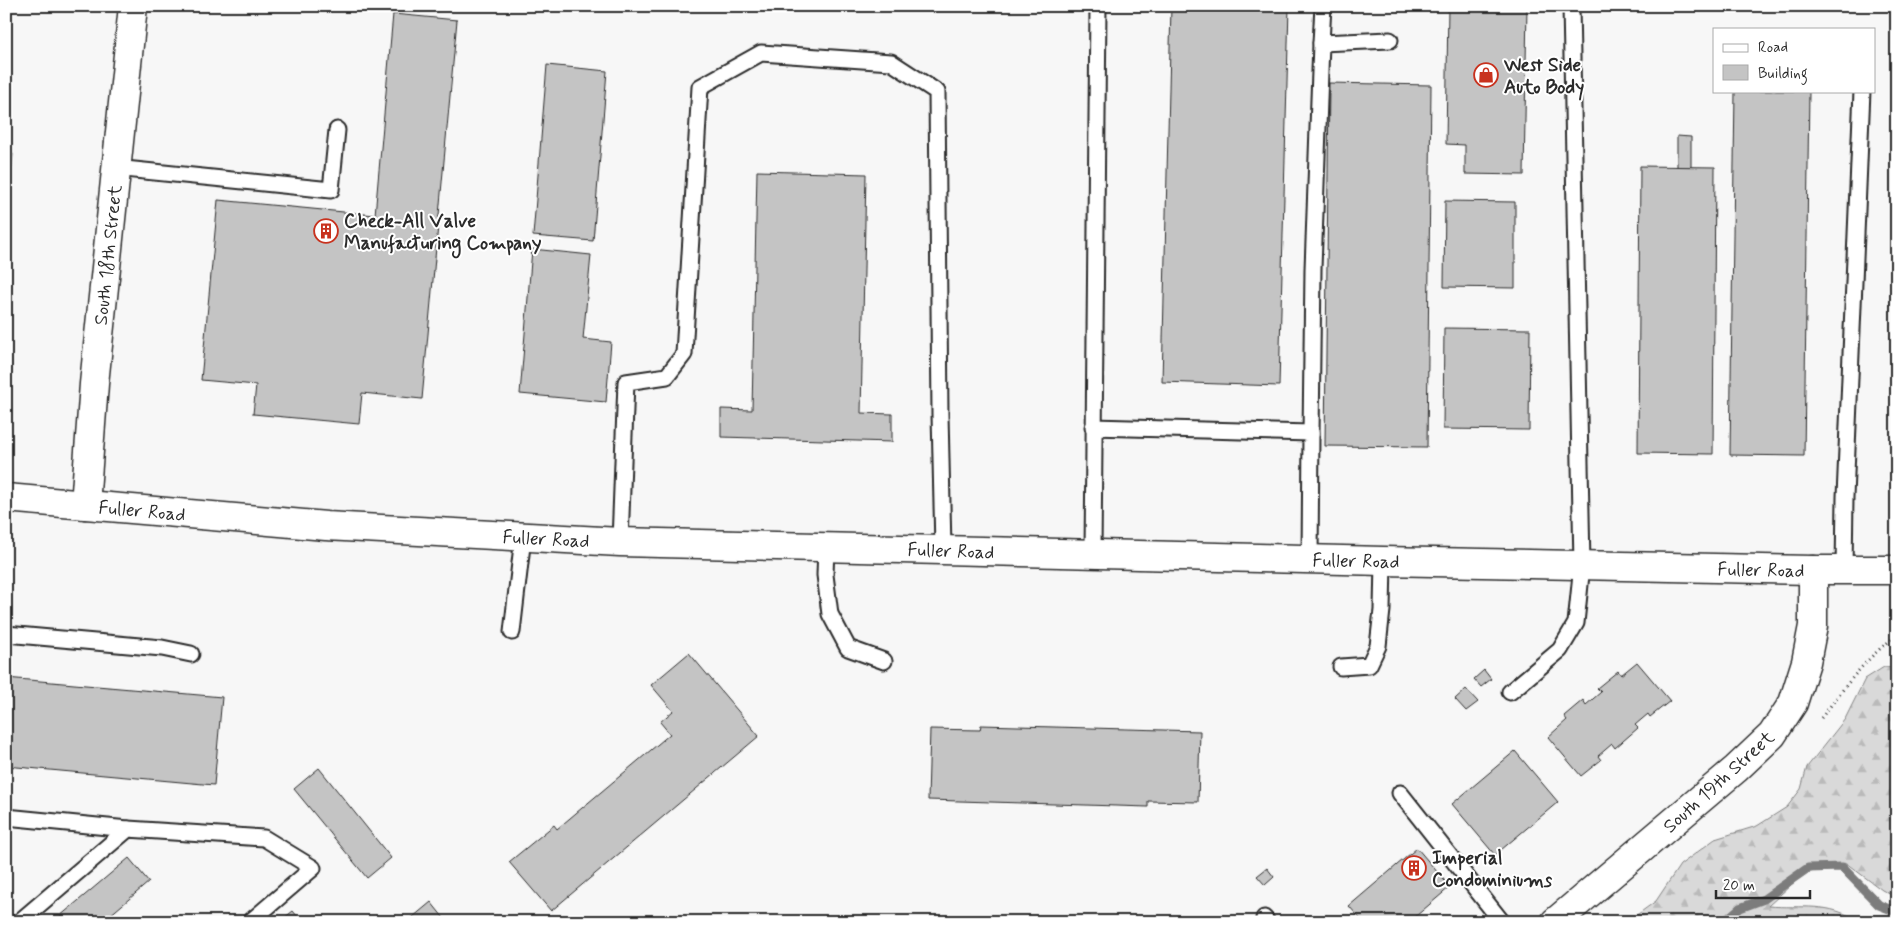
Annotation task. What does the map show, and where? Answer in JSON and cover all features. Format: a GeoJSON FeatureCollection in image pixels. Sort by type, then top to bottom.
{"type":"FeatureCollection","features":[{"type":"Feature","properties":{"kind":"street","name":"South 18th Street"},"geometry":{"type":"LineString","coordinates":[[85,505],[94,384],[133,6]]}},
{"type":"Feature","properties":{"kind":"street","name":"Fuller Road"},"geometry":{"type":"LineString","coordinates":[[6,498],[326,526],[620,542],[1383,561],[1897,570]]}},
{"type":"Feature","properties":{"kind":"street","name":"South 19th Street"},"geometry":{"type":"LineString","coordinates":[[1555,922],[1736,769],[1772,735],[1793,702],[1806,662],[1812,626],[1812,570]]}},
{"type":"Feature","properties":{"kind":"lane"},"geometry":{"type":"LineString","coordinates":[[1093,554],[1098,6]]}},
{"type":"Feature","properties":{"kind":"lane"},"geometry":{"type":"LineString","coordinates":[[1310,559],[1314,260],[1323,6]]}},
{"type":"Feature","properties":{"kind":"lane"},"geometry":{"type":"LineString","coordinates":[[1510,692],[1560,650],[1576,624],[1582,565],[1571,6]]}},
{"type":"Feature","properties":{"kind":"lane"},"geometry":{"type":"LineString","coordinates":[[1321,43],[1390,40]]}},
{"type":"Feature","properties":{"kind":"lane"},"geometry":{"type":"LineString","coordinates":[[620,542],[626,382],[668,376],[684,354],[700,87],[761,53],[891,62],[937,92],[943,549]]}},
{"type":"Feature","properties":{"kind":"lane"},"geometry":{"type":"LineString","coordinates":[[1844,570],[1862,92]]}},
{"type":"Feature","properties":{"kind":"lane"},"geometry":{"type":"LineString","coordinates":[[115,168],[331,190],[337,130]]}},
{"type":"Feature","properties":{"kind":"lane"},"geometry":{"type":"LineString","coordinates":[[1093,427],[1311,433],[1311,435]]}},
{"type":"Feature","properties":{"kind":"lane"},"geometry":{"type":"LineString","coordinates":[[512,632],[522,537]]}},
{"type":"Feature","properties":{"kind":"lane"},"geometry":{"type":"LineString","coordinates":[[826,547],[825,575],[830,614],[848,648],[884,661]]}},
{"type":"Feature","properties":{"kind":"lane"},"geometry":{"type":"LineString","coordinates":[[1342,668],[1369,665],[1378,646],[1382,610],[1383,561]]}},
{"type":"Feature","properties":{"kind":"lane"},"geometry":{"type":"LineString","coordinates":[[6,634],[162,648],[191,654]]}},
{"type":"Feature","properties":{"kind":"lane"},"geometry":{"type":"LineString","coordinates":[[1400,793],[1502,922]]}},
{"type":"Feature","properties":{"kind":"lane"},"geometry":{"type":"LineString","coordinates":[[6,817],[128,829],[264,838],[313,868],[250,922]]}},
{"type":"Feature","properties":{"kind":"lane"},"geometry":{"type":"LineString","coordinates":[[19,922],[128,829]]}},
{"type":"Feature","properties":{"kind":"green space"},"geometry":{"type":"Polygon","coordinates":[[[1884,667],[1897,668],[1897,898],[1882,890],[1846,863],[1803,874],[1768,906],[1826,908],[1848,915],[1860,922],[1627,922],[1656,901],[1680,865],[1715,839],[1757,826],[1787,807],[1801,789],[1807,767],[1845,719],[1865,679],[1884,667]]]}},
{"type":"Feature","properties":{"kind":"building"},"geometry":{"type":"Polygon","coordinates":[[[1171,6],[1289,6],[1279,386],[1162,382],[1171,6]]]}},
{"type":"Feature","properties":{"kind":"building","name":"West Side Auto Body"},"geometry":{"type":"Polygon","coordinates":[[[1448,6],[1527,6],[1524,175],[1465,174],[1465,145],[1446,144],[1448,6]]]}},
{"type":"Feature","properties":{"kind":"building","name":"Check-All Valve Manufacturing Company"},"geometry":{"type":"Polygon","coordinates":[[[393,14],[457,20],[422,399],[362,393],[359,424],[253,414],[256,385],[201,380],[218,200],[375,215],[393,14]]]}},
{"type":"Feature","properties":{"kind":"building"},"geometry":{"type":"Polygon","coordinates":[[[547,65],[607,71],[593,241],[533,236],[547,65]]]}},
{"type":"Feature","properties":{"kind":"building"},"geometry":{"type":"Polygon","coordinates":[[[1329,83],[1431,85],[1427,447],[1325,446],[1329,83]]]}},
{"type":"Feature","properties":{"kind":"building"},"geometry":{"type":"Polygon","coordinates":[[[1735,92],[1809,92],[1804,456],[1730,455],[1735,92]]]}},
{"type":"Feature","properties":{"kind":"building"},"geometry":{"type":"Polygon","coordinates":[[[1677,136],[1691,137],[1691,167],[1677,167],[1677,136]]]}},
{"type":"Feature","properties":{"kind":"building"},"geometry":{"type":"Polygon","coordinates":[[[6,153],[13,154],[6,225],[6,153]]]}},
{"type":"Feature","properties":{"kind":"building"},"geometry":{"type":"Polygon","coordinates":[[[1640,166],[1715,167],[1713,454],[1638,453],[1640,166]]]}},
{"type":"Feature","properties":{"kind":"building"},"geometry":{"type":"Polygon","coordinates":[[[757,171],[866,174],[861,413],[892,414],[892,442],[721,437],[721,409],[752,410],[757,171]]]}},
{"type":"Feature","properties":{"kind":"building"},"geometry":{"type":"Polygon","coordinates":[[[1445,201],[1515,202],[1515,288],[1444,287],[1445,201]]]}},
{"type":"Feature","properties":{"kind":"building"},"geometry":{"type":"Polygon","coordinates":[[[532,249],[591,255],[583,339],[611,342],[606,402],[520,394],[532,249]]]}},
{"type":"Feature","properties":{"kind":"building"},"geometry":{"type":"Polygon","coordinates":[[[1444,328],[1530,329],[1529,430],[1443,429],[1444,328]]]}},
{"type":"Feature","properties":{"kind":"building"},"geometry":{"type":"Polygon","coordinates":[[[689,653],[759,736],[551,911],[509,862],[554,825],[557,829],[670,734],[660,722],[673,711],[651,685],[689,653]]]}},
{"type":"Feature","properties":{"kind":"building"},"geometry":{"type":"Polygon","coordinates":[[[1637,662],[1670,701],[1650,717],[1648,714],[1635,725],[1638,728],[1615,748],[1612,744],[1598,756],[1601,760],[1581,776],[1548,737],[1567,720],[1564,716],[1583,700],[1586,705],[1601,692],[1597,688],[1618,671],[1621,675],[1637,662]]]}},
{"type":"Feature","properties":{"kind":"building"},"geometry":{"type":"Polygon","coordinates":[[[1484,670],[1491,679],[1481,687],[1474,679],[1484,670]]]}},
{"type":"Feature","properties":{"kind":"building"},"geometry":{"type":"Polygon","coordinates":[[[6,678],[222,697],[214,785],[6,766],[6,678]]]}},
{"type":"Feature","properties":{"kind":"building"},"geometry":{"type":"Polygon","coordinates":[[[1466,689],[1478,702],[1466,711],[1455,699],[1466,689]]]}},
{"type":"Feature","properties":{"kind":"building"},"geometry":{"type":"Polygon","coordinates":[[[981,725],[1200,731],[1198,802],[1148,801],[1148,807],[928,800],[930,729],[980,730],[981,725]]]}},
{"type":"Feature","properties":{"kind":"building"},"geometry":{"type":"Polygon","coordinates":[[[1515,751],[1558,802],[1495,855],[1452,804],[1515,751]]]}},
{"type":"Feature","properties":{"kind":"building"},"geometry":{"type":"Polygon","coordinates":[[[319,768],[391,858],[367,878],[294,789],[319,768]]]}},
{"type":"Feature","properties":{"kind":"building","name":"Imperial Condominiums"},"geometry":{"type":"Polygon","coordinates":[[[1417,848],[1450,887],[1409,922],[1363,922],[1349,906],[1417,848]]]}},
{"type":"Feature","properties":{"kind":"building"},"geometry":{"type":"Polygon","coordinates":[[[129,858],[149,882],[102,922],[53,922],[129,858]]]}},
{"type":"Feature","properties":{"kind":"building"},"geometry":{"type":"Polygon","coordinates":[[[1267,868],[1274,877],[1265,885],[1257,876],[1267,868]]]}},
{"type":"Feature","properties":{"kind":"building"},"geometry":{"type":"Polygon","coordinates":[[[431,902],[447,922],[407,922],[431,902]]]}},
{"type":"Feature","properties":{"kind":"building"},"geometry":{"type":"Polygon","coordinates":[[[293,911],[302,922],[279,922],[293,911]]]}},
{"type":"Feature","properties":{"kind":"waterway"},"geometry":{"type":"LineString","coordinates":[[1724,922],[1740,908],[1764,899],[1808,868],[1842,867],[1879,905],[1897,912]]}},
{"type":"Feature","properties":{"kind":"place","name":"West Side Auto Body"},"geometry":{"type":"Point","coordinates":[1486,75]}},
{"type":"Feature","properties":{"kind":"place","name":"Check-All Valve Manufacturing Company"},"geometry":{"type":"Point","coordinates":[326,231]}},
{"type":"Feature","properties":{"kind":"place","name":"Imperial Condominiums"},"geometry":{"type":"Point","coordinates":[1414,868]}}]}
